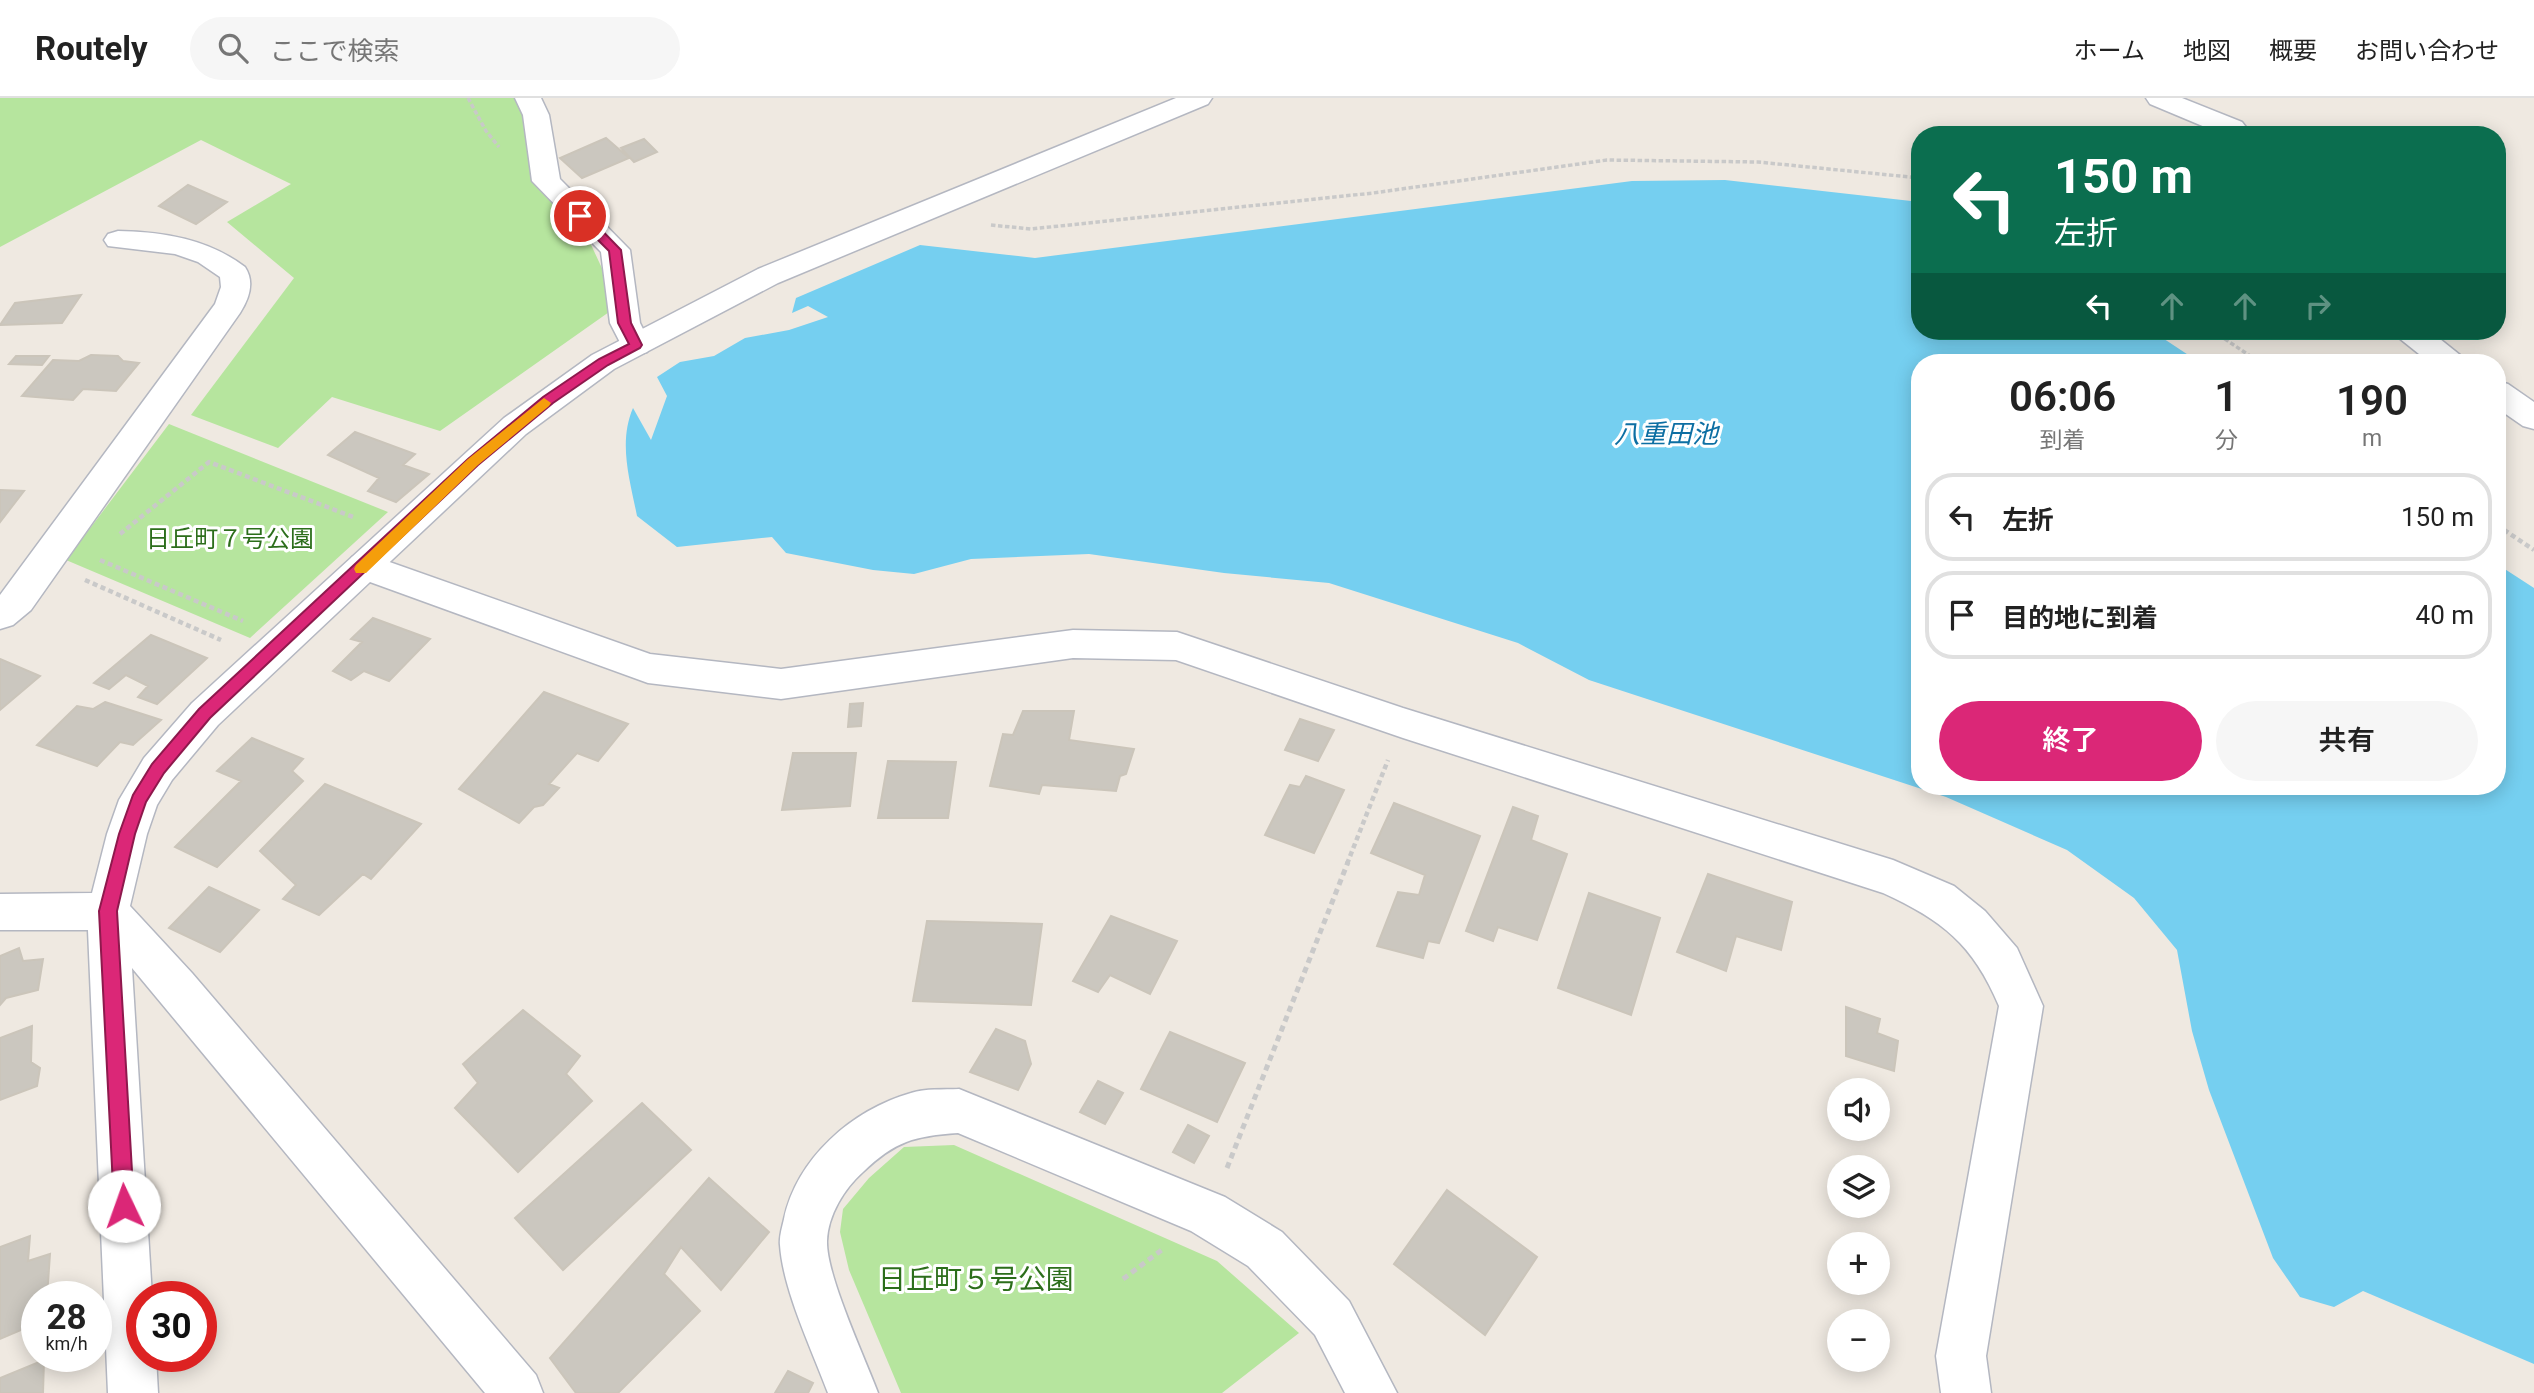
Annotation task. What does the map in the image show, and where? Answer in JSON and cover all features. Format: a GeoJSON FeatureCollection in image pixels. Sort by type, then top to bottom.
{"type":"FeatureCollection","features":[{"type":"Feature","properties":{"kind":"street"},"geometry":{"type":"LineString","coordinates":[[528,98],[536,115],[546,181],[615,250],[625,323],[636,345]]}},
{"type":"Feature","properties":{"kind":"street"},"geometry":{"type":"LineString","coordinates":[[133,1393],[108,911],[127,834],[139,800],[179,742],[263,658],[515,426],[592,370],[768,276],[1199,98]]}},
{"type":"Feature","properties":{"kind":"street"},"geometry":{"type":"LineString","coordinates":[[2159,98],[2228,126]]}},
{"type":"Feature","properties":{"kind":"street"},"geometry":{"type":"LineString","coordinates":[[0,615],[19,600],[229,306],[236,287],[234,274],[221,262],[201,251],[150,240],[118,240]]}},
{"type":"Feature","properties":{"kind":"street"},"geometry":{"type":"LineString","coordinates":[[2421,340],[2439,354]]}},
{"type":"Feature","properties":{"kind":"street"},"geometry":{"type":"LineString","coordinates":[[2513,396],[2534,418]]}},
{"type":"Feature","properties":{"kind":"street"},"geometry":{"type":"LineString","coordinates":[[364,566],[648,668],[781,684],[1073,643],[1177,646],[1403,723],[1894,878],[1939,899],[1970,924],[2003,962],[2021,1006],[1961,1356],[1966,1393]]}},
{"type":"Feature","properties":{"kind":"street"},"geometry":{"type":"LineString","coordinates":[[0,912],[108,911],[186,998],[518,1393]]}},
{"type":"Feature","properties":{"kind":"street"},"geometry":{"type":"LineString","coordinates":[[853,1393],[807,1269],[803,1242],[810,1208],[834,1167],[862,1141],[913,1114],[959,1111],[1208,1214],[1265,1249],[1332,1318],[1372,1393]]}},
{"type":"Feature","properties":{"kind":"path"},"geometry":{"type":"LineString","coordinates":[[947,202],[973,218],[998,227],[1031,229],[1373,193],[1607,160],[1758,162],[1911,177]]}},
{"type":"Feature","properties":{"kind":"path"},"geometry":{"type":"LineString","coordinates":[[2226,340],[2247,354]]}},
{"type":"Feature","properties":{"kind":"path"},"geometry":{"type":"LineString","coordinates":[[114,539],[209,462],[365,522]]}},
{"type":"Feature","properties":{"kind":"path"},"geometry":{"type":"LineString","coordinates":[[2506,531],[2534,550]]}},
{"type":"Feature","properties":{"kind":"path"},"geometry":{"type":"LineString","coordinates":[[92,557],[248,623],[264,611],[299,625]]}},
{"type":"Feature","properties":{"kind":"path"},"geometry":{"type":"LineString","coordinates":[[45,563],[263,658]]}},
{"type":"Feature","properties":{"kind":"path"},"geometry":{"type":"LineString","coordinates":[[1208,1214],[1403,723]]}},
{"type":"Feature","properties":{"kind":"green space"},"geometry":{"type":"Polygon","coordinates":[[[0,98],[523,98],[619,305],[440,431],[332,397],[278,448],[191,415],[294,278],[227,222],[291,184],[201,140],[0,247],[0,98]]]}},
{"type":"Feature","properties":{"kind":"green space","name":"日丘町７号公園"},"geometry":{"type":"Polygon","coordinates":[[[169,424],[388,512],[250,638],[66,560],[169,424]]]}},
{"type":"Feature","properties":{"kind":"green space","name":"日丘町５号公園"},"geometry":{"type":"Polygon","coordinates":[[[954,1145],[1217,1261],[1299,1333],[1222,1393],[901,1393],[849,1270],[840,1232],[843,1209],[869,1178],[904,1147],[954,1145]]]}},
{"type":"Feature","properties":{"kind":"water","name":"八重田池"},"geometry":{"type":"Polygon","coordinates":[[[1725,180],[1911,201],[1911,340],[2166,340],[2187,354],[1911,354],[1911,786],[1589,680],[1518,643],[1329,583],[1224,573],[1089,554],[971,559],[914,574],[873,570],[786,553],[772,537],[677,547],[637,516],[627,462],[626,435],[633,408],[651,440],[667,396],[657,377],[680,362],[714,356],[745,338],[789,330],[828,317],[808,306],[792,313],[796,298],[920,245],[1035,258],[1632,181],[1725,180]]]}},
{"type":"Feature","properties":{"kind":"water","name":"八重田池"},"geometry":{"type":"Polygon","coordinates":[[[2506,570],[2534,588],[2534,1364],[2363,1291],[2334,1307],[2300,1297],[2273,1258],[2209,1090],[2192,1031],[2177,950],[2134,898],[2067,850],[1940,795],[2506,795],[2506,570]]]}},
{"type":"Feature","properties":{"kind":"building"},"geometry":{"type":"Polygon","coordinates":[[[606,138],[629,158],[582,178],[560,158],[606,138]]]}},
{"type":"Feature","properties":{"kind":"building"},"geometry":{"type":"Polygon","coordinates":[[[644,139],[657,152],[634,162],[621,148],[644,139]]]}},
{"type":"Feature","properties":{"kind":"building"},"geometry":{"type":"Polygon","coordinates":[[[188,185],[227,202],[196,224],[159,206],[188,185]]]}},
{"type":"Feature","properties":{"kind":"building"},"geometry":{"type":"Polygon","coordinates":[[[81,295],[62,323],[0,325],[15,303],[81,295]]]}},
{"type":"Feature","properties":{"kind":"building"},"geometry":{"type":"Polygon","coordinates":[[[91,355],[118,356],[123,361],[139,363],[116,391],[83,389],[73,400],[22,396],[53,360],[79,361],[91,355]]]}},
{"type":"Feature","properties":{"kind":"building"},"geometry":{"type":"Polygon","coordinates":[[[16,356],[49,356],[42,365],[9,364],[16,356]]]}},
{"type":"Feature","properties":{"kind":"building"},"geometry":{"type":"Polygon","coordinates":[[[355,432],[415,454],[403,465],[429,474],[396,502],[368,491],[379,478],[328,455],[355,432]]]}},
{"type":"Feature","properties":{"kind":"building"},"geometry":{"type":"Polygon","coordinates":[[[0,490],[24,491],[0,522],[0,490]]]}},
{"type":"Feature","properties":{"kind":"building"},"geometry":{"type":"Polygon","coordinates":[[[373,618],[430,639],[389,681],[364,671],[351,680],[333,671],[362,642],[351,639],[373,618]]]}},
{"type":"Feature","properties":{"kind":"building"},"geometry":{"type":"Polygon","coordinates":[[[151,635],[207,658],[157,704],[138,697],[148,686],[126,675],[109,689],[94,683],[151,635]]]}},
{"type":"Feature","properties":{"kind":"building"},"geometry":{"type":"Polygon","coordinates":[[[0,659],[40,676],[0,710],[0,659]]]}},
{"type":"Feature","properties":{"kind":"building"},"geometry":{"type":"Polygon","coordinates":[[[544,692],[628,724],[598,761],[577,753],[549,784],[559,788],[543,805],[534,807],[519,823],[459,789],[544,692]]]}},
{"type":"Feature","properties":{"kind":"building"},"geometry":{"type":"Polygon","coordinates":[[[105,702],[161,720],[133,745],[120,742],[97,766],[37,745],[77,706],[93,709],[105,702]]]}},
{"type":"Feature","properties":{"kind":"building"},"geometry":{"type":"Polygon","coordinates":[[[863,703],[861,726],[848,727],[850,704],[863,703]]]}},
{"type":"Feature","properties":{"kind":"building"},"geometry":{"type":"Polygon","coordinates":[[[1023,711],[1074,711],[1069,740],[1134,749],[1126,774],[1120,776],[1116,791],[1042,785],[1039,794],[990,786],[1003,734],[1013,735],[1023,711]]]}},
{"type":"Feature","properties":{"kind":"building"},"geometry":{"type":"Polygon","coordinates":[[[1300,719],[1334,730],[1318,761],[1285,750],[1300,719]]]}},
{"type":"Feature","properties":{"kind":"building"},"geometry":{"type":"Polygon","coordinates":[[[252,738],[303,759],[292,771],[303,781],[217,867],[175,847],[241,781],[217,771],[252,738]]]}},
{"type":"Feature","properties":{"kind":"building"},"geometry":{"type":"Polygon","coordinates":[[[793,753],[856,753],[850,806],[782,810],[793,753]]]}},
{"type":"Feature","properties":{"kind":"building"},"geometry":{"type":"Polygon","coordinates":[[[888,761],[956,762],[948,818],[878,818],[888,761]]]}},
{"type":"Feature","properties":{"kind":"building"},"geometry":{"type":"Polygon","coordinates":[[[1306,776],[1344,790],[1314,853],[1265,835],[1290,785],[1300,787],[1306,776]]]}},
{"type":"Feature","properties":{"kind":"building"},"geometry":{"type":"Polygon","coordinates":[[[325,784],[421,824],[371,879],[363,874],[319,915],[283,899],[296,885],[260,851],[325,784]]]}},
{"type":"Feature","properties":{"kind":"building"},"geometry":{"type":"Polygon","coordinates":[[[1394,803],[1480,836],[1439,943],[1428,941],[1423,958],[1377,946],[1398,892],[1419,895],[1425,875],[1371,853],[1394,803]]]}},
{"type":"Feature","properties":{"kind":"building"},"geometry":{"type":"Polygon","coordinates":[[[1513,807],[1538,816],[1531,840],[1567,854],[1537,940],[1498,927],[1493,941],[1466,931],[1513,807]]]}},
{"type":"Feature","properties":{"kind":"building"},"geometry":{"type":"Polygon","coordinates":[[[1708,874],[1792,902],[1781,950],[1736,936],[1726,971],[1677,952],[1708,874]]]}},
{"type":"Feature","properties":{"kind":"building"},"geometry":{"type":"Polygon","coordinates":[[[209,887],[259,910],[220,952],[169,928],[209,887]]]}},
{"type":"Feature","properties":{"kind":"building"},"geometry":{"type":"Polygon","coordinates":[[[1589,893],[1660,918],[1631,1015],[1558,988],[1589,893]]]}},
{"type":"Feature","properties":{"kind":"building"},"geometry":{"type":"Polygon","coordinates":[[[1111,916],[1177,941],[1150,994],[1110,975],[1098,992],[1073,981],[1111,916]]]}},
{"type":"Feature","properties":{"kind":"building"},"geometry":{"type":"Polygon","coordinates":[[[927,921],[1042,924],[1031,1005],[913,1001],[927,921]]]}},
{"type":"Feature","properties":{"kind":"building"},"geometry":{"type":"Polygon","coordinates":[[[19,948],[23,961],[43,959],[38,990],[6,998],[0,1005],[0,956],[19,948]]]}},
{"type":"Feature","properties":{"kind":"building"},"geometry":{"type":"Polygon","coordinates":[[[1846,1007],[1880,1019],[1877,1033],[1898,1041],[1894,1071],[1846,1056],[1846,1007]]]}},
{"type":"Feature","properties":{"kind":"building"},"geometry":{"type":"Polygon","coordinates":[[[523,1010],[580,1056],[566,1074],[592,1101],[518,1172],[455,1108],[478,1083],[463,1064],[523,1010]]]}},
{"type":"Feature","properties":{"kind":"building"},"geometry":{"type":"Polygon","coordinates":[[[32,1026],[31,1062],[40,1068],[37,1086],[0,1100],[0,1038],[32,1026]]]}},
{"type":"Feature","properties":{"kind":"building"},"geometry":{"type":"Polygon","coordinates":[[[996,1029],[1025,1041],[1031,1064],[1018,1090],[970,1072],[996,1029]]]}},
{"type":"Feature","properties":{"kind":"building"},"geometry":{"type":"Polygon","coordinates":[[[1170,1032],[1245,1063],[1217,1122],[1141,1089],[1170,1032]]]}},
{"type":"Feature","properties":{"kind":"building"},"geometry":{"type":"Polygon","coordinates":[[[1098,1081],[1123,1093],[1105,1124],[1080,1112],[1098,1081]]]}},
{"type":"Feature","properties":{"kind":"building"},"geometry":{"type":"Polygon","coordinates":[[[642,1103],[691,1150],[563,1270],[515,1218],[642,1103]]]}},
{"type":"Feature","properties":{"kind":"building"},"geometry":{"type":"Polygon","coordinates":[[[1188,1125],[1209,1136],[1194,1163],[1173,1152],[1188,1125]]]}},
{"type":"Feature","properties":{"kind":"building"},"geometry":{"type":"Polygon","coordinates":[[[709,1178],[769,1232],[721,1290],[681,1247],[664,1274],[700,1311],[618,1393],[576,1393],[550,1358],[709,1178]]]}},
{"type":"Feature","properties":{"kind":"building"},"geometry":{"type":"Polygon","coordinates":[[[1447,1190],[1537,1257],[1485,1335],[1394,1264],[1447,1190]]]}},
{"type":"Feature","properties":{"kind":"building"},"geometry":{"type":"Polygon","coordinates":[[[30,1236],[28,1261],[50,1254],[48,1281],[21,1281],[21,1330],[0,1339],[0,1247],[30,1236]]]}},
{"type":"Feature","properties":{"kind":"building"},"geometry":{"type":"Polygon","coordinates":[[[21,1369],[21,1372],[44,1372],[43,1393],[0,1393],[0,1378],[21,1369]]]}},
{"type":"Feature","properties":{"kind":"building"},"geometry":{"type":"Polygon","coordinates":[[[788,1371],[813,1383],[808,1393],[775,1393],[788,1371]]]}},
{"type":"Feature","properties":{"kind":"slow traffic"},"geometry":{"type":"LineString","coordinates":[[361,569],[473,462],[544,403]]}},
{"type":"Feature","properties":{"kind":"route"},"geometry":{"type":"LineString","coordinates":[[124,1206],[108,911],[127,834],[139,800],[158,769],[205,714],[473,462],[548,400],[603,362],[636,345],[625,323],[615,250],[580,216]]}}]}
